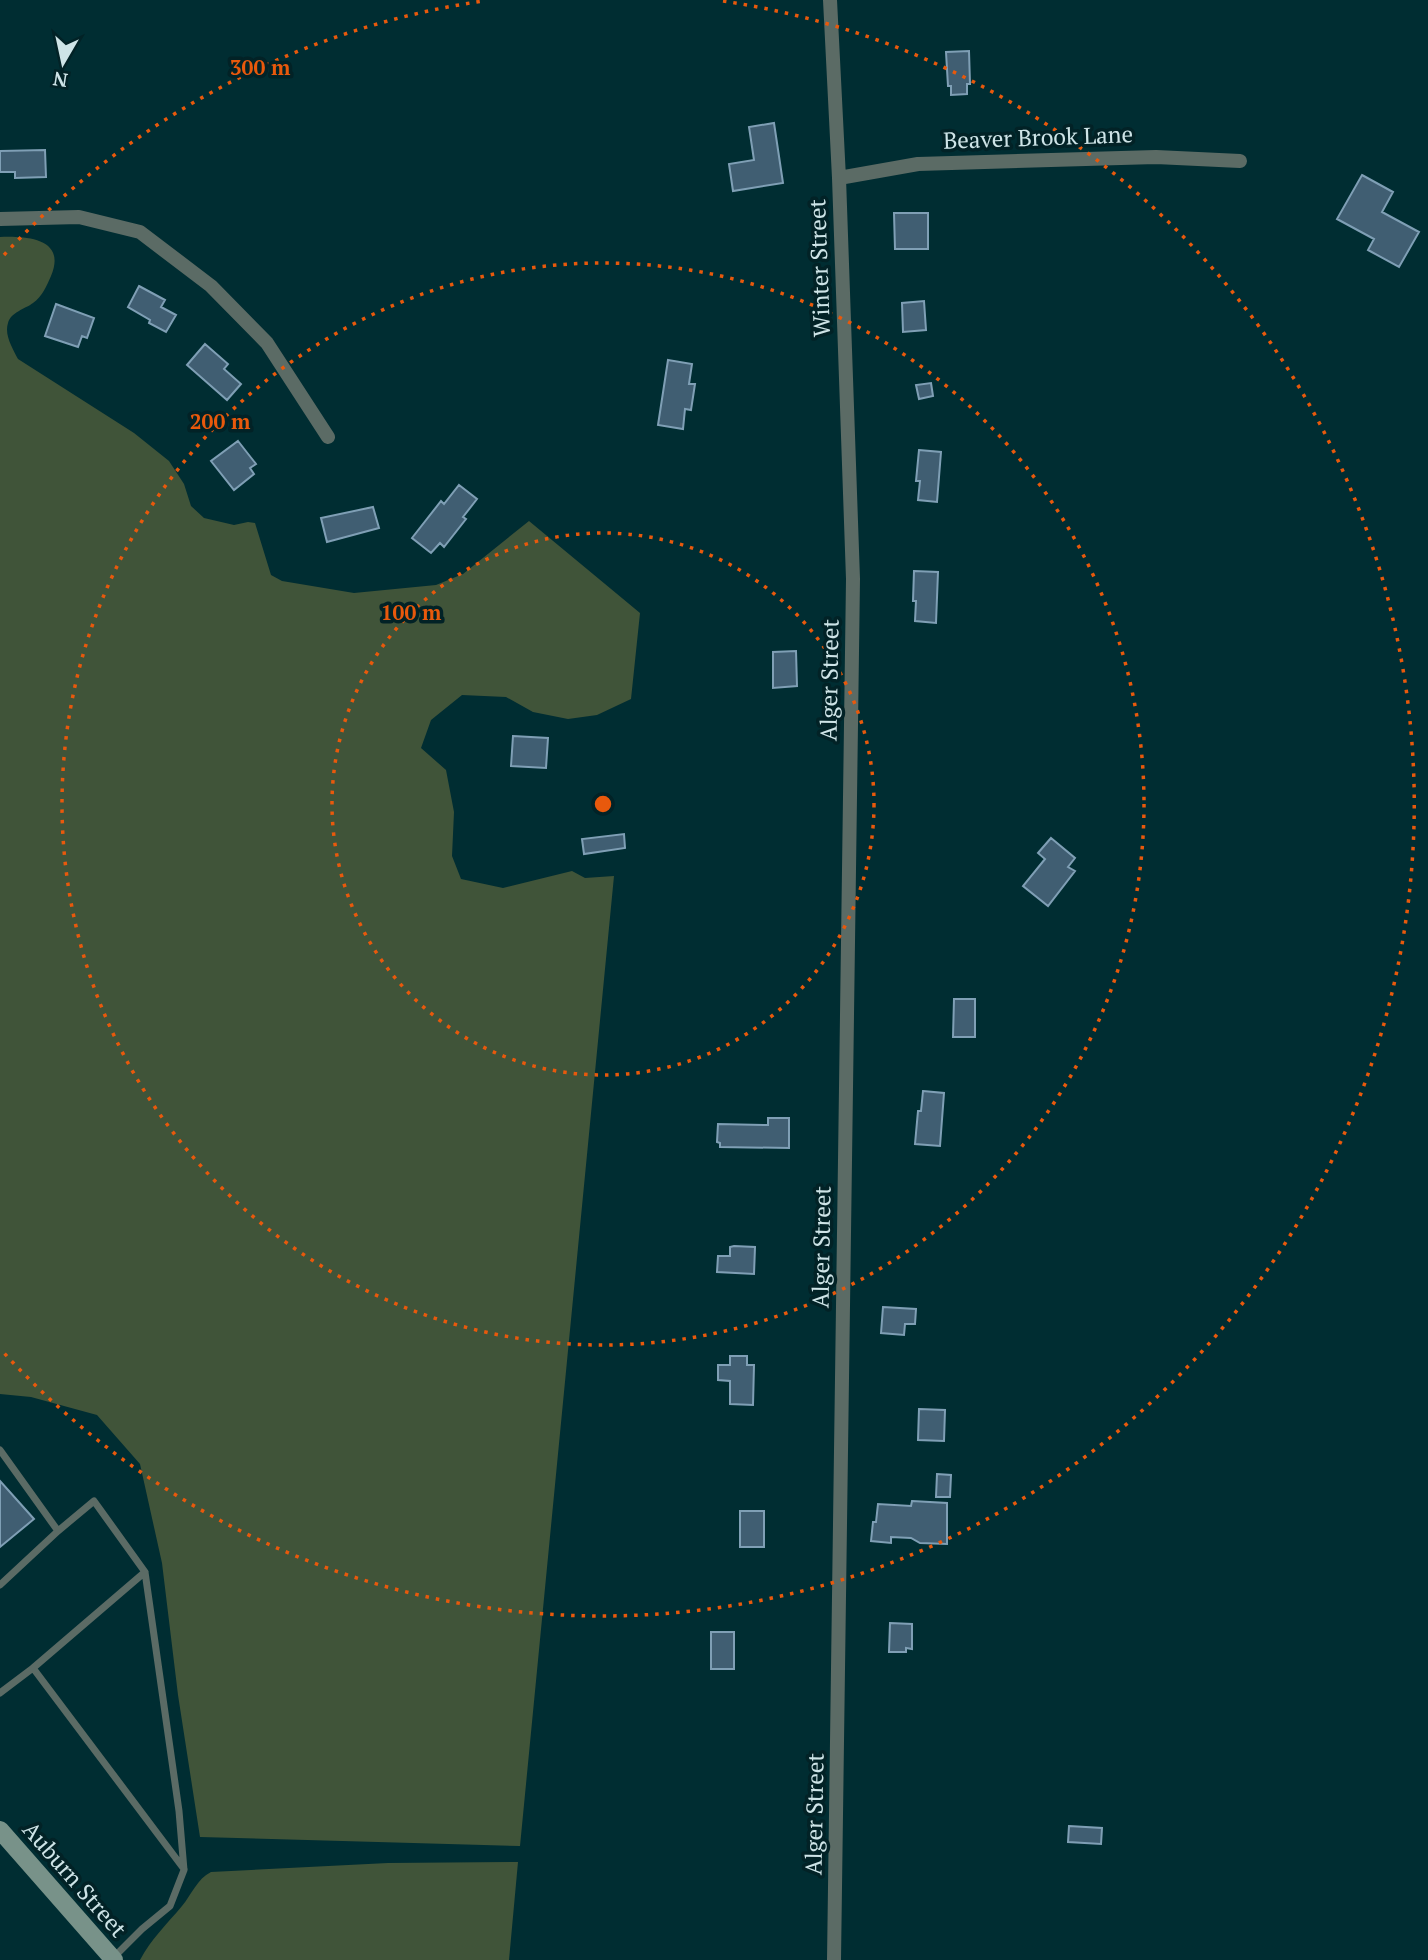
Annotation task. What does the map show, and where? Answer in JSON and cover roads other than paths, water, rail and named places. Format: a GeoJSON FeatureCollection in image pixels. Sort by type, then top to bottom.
{"type":"FeatureCollection","features":[{"type":"Feature","properties":{"kind":"main road","name":"Auburn Street"},"geometry":{"type":"LineString","coordinates":[[4,1841],[113,1959]]}},
{"type":"Feature","properties":{"kind":"street","name":"Winter Street"},"geometry":{"type":"LineString","coordinates":[[830,0],[852,534]]}},
{"type":"Feature","properties":{"kind":"street","name":"Beaver Brook Lane"},"geometry":{"type":"LineString","coordinates":[[839,178],[918,164],[1156,157],[1240,161]]}},
{"type":"Feature","properties":{"kind":"street"},"geometry":{"type":"LineString","coordinates":[[0,219],[79,217],[140,232],[211,286],[267,343],[328,437]]}},
{"type":"Feature","properties":{"kind":"street","name":"Alger Street"},"geometry":{"type":"LineString","coordinates":[[834,1960],[852,534]]}},
{"type":"Feature","properties":{"kind":"lane"},"geometry":{"type":"LineString","coordinates":[[0,1450],[58,1531]]}},
{"type":"Feature","properties":{"kind":"lane"},"geometry":{"type":"LineString","coordinates":[[0,1585],[93,1501],[145,1572],[179,1811],[184,1870],[170,1906],[142,1929],[113,1959]]}},
{"type":"Feature","properties":{"kind":"lane"},"geometry":{"type":"LineString","coordinates":[[0,1693],[145,1572]]}},
{"type":"Feature","properties":{"kind":"lane"},"geometry":{"type":"LineString","coordinates":[[33,1668],[184,1870]]}}]}
